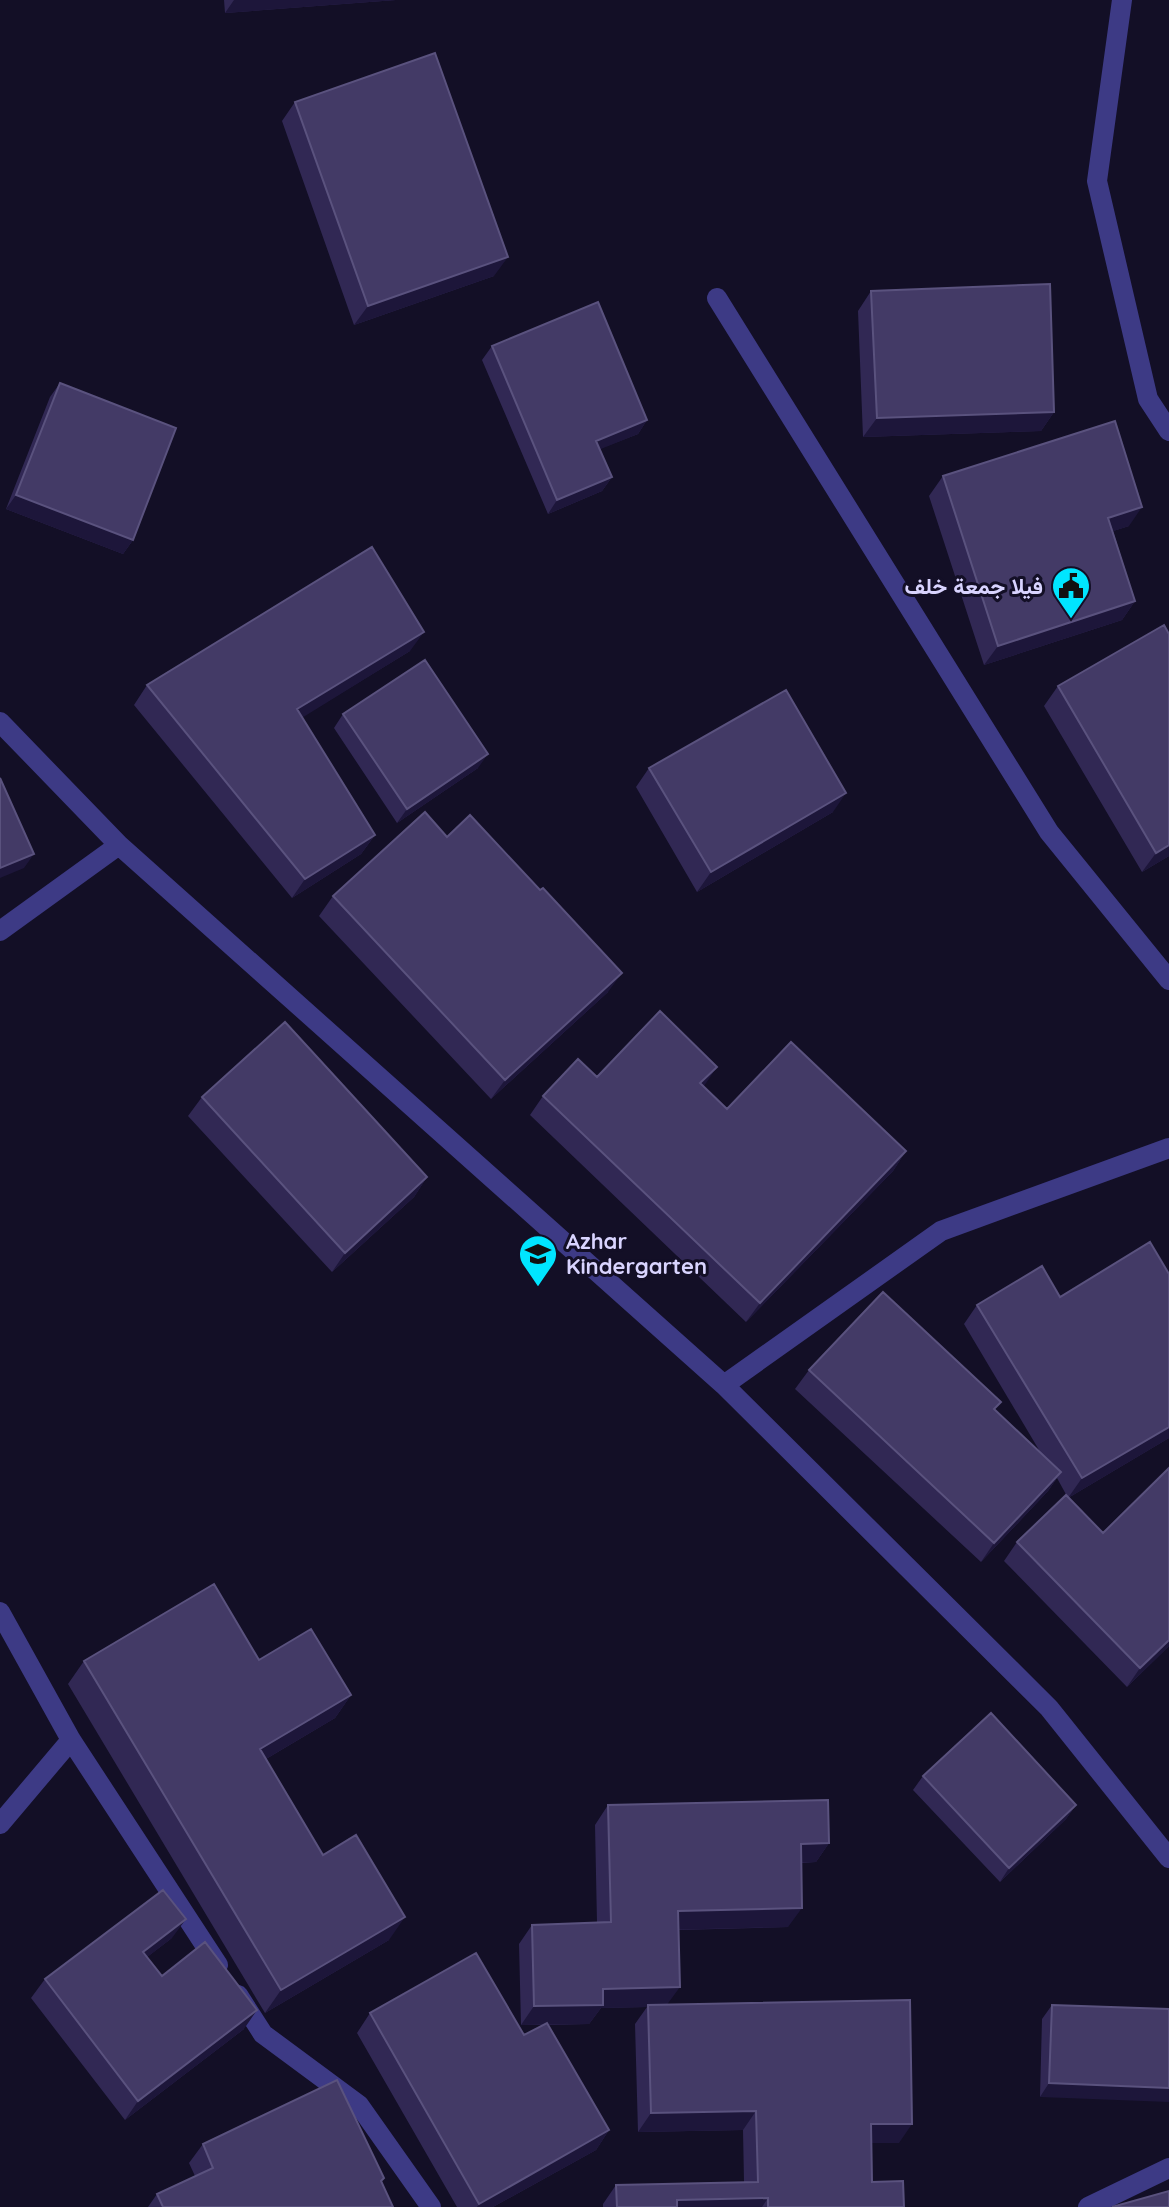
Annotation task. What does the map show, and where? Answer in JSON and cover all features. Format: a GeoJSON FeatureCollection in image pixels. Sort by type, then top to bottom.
{"type":"FeatureCollection","features":[{"type":"Feature","properties":{"kind":"street"},"geometry":{"type":"LineString","coordinates":[[1122,0],[1097,181],[1148,399],[1169,431]]}},
{"type":"Feature","properties":{"kind":"street"},"geometry":{"type":"LineString","coordinates":[[717,298],[1049,832],[1169,980]]}},
{"type":"Feature","properties":{"kind":"street"},"geometry":{"type":"LineString","coordinates":[[0,722],[119,845],[724,1385],[1049,1708],[1169,1858]]}},
{"type":"Feature","properties":{"kind":"street"},"geometry":{"type":"LineString","coordinates":[[0,931],[119,845]]}},
{"type":"Feature","properties":{"kind":"street"},"geometry":{"type":"LineString","coordinates":[[724,1385],[941,1231],[1169,1148]]}},
{"type":"Feature","properties":{"kind":"street"},"geometry":{"type":"LineString","coordinates":[[0,1612],[71,1740],[263,2034],[359,2105],[431,2207]]}},
{"type":"Feature","properties":{"kind":"street"},"geometry":{"type":"LineString","coordinates":[[0,1824],[71,1740]]}},
{"type":"Feature","properties":{"kind":"street"},"geometry":{"type":"LineString","coordinates":[[1088,2207],[1169,2168]]}},
{"type":"Feature","properties":{"kind":"building"},"geometry":{"type":"Polygon","coordinates":[[[435,53],[508,257],[368,306],[295,102],[435,53]]]}},
{"type":"Feature","properties":{"kind":"building"},"geometry":{"type":"Polygon","coordinates":[[[1050,284],[1054,412],[877,418],[871,291],[1050,284]]]}},
{"type":"Feature","properties":{"kind":"building"},"geometry":{"type":"Polygon","coordinates":[[[598,302],[647,420],[596,441],[612,477],[557,500],[492,346],[598,302]]]}},
{"type":"Feature","properties":{"kind":"building"},"geometry":{"type":"Polygon","coordinates":[[[60,383],[176,428],[133,540],[16,495],[60,383]]]}},
{"type":"Feature","properties":{"kind":"building"},"geometry":{"type":"Polygon","coordinates":[[[1115,421],[1142,507],[1108,518],[1135,601],[998,646],[943,476],[1115,421]]]}},
{"type":"Feature","properties":{"kind":"building"},"geometry":{"type":"Polygon","coordinates":[[[372,547],[424,632],[297,709],[375,835],[305,879],[147,685],[372,547]]]}},
{"type":"Feature","properties":{"kind":"building"},"geometry":{"type":"Polygon","coordinates":[[[1164,625],[1169,634],[1169,845],[1156,853],[1058,686],[1164,625]]]}},
{"type":"Feature","properties":{"kind":"building"},"geometry":{"type":"Polygon","coordinates":[[[425,660],[488,754],[407,809],[343,714],[425,660]]]}},
{"type":"Feature","properties":{"kind":"building"},"geometry":{"type":"Polygon","coordinates":[[[786,690],[846,793],[711,872],[649,768],[786,690]]]}},
{"type":"Feature","properties":{"kind":"building"},"geometry":{"type":"Polygon","coordinates":[[[0,778],[34,854],[0,868],[0,778]]]}},
{"type":"Feature","properties":{"kind":"building"},"geometry":{"type":"Polygon","coordinates":[[[425,812],[447,837],[470,815],[622,973],[505,1080],[333,896],[425,812]]]}},
{"type":"Feature","properties":{"kind":"building"},"geometry":{"type":"Polygon","coordinates":[[[660,1011],[717,1067],[700,1083],[727,1109],[791,1042],[906,1151],[760,1303],[543,1096],[578,1059],[597,1077],[660,1011]]]}},
{"type":"Feature","properties":{"kind":"building"},"geometry":{"type":"Polygon","coordinates":[[[285,1022],[427,1177],[345,1253],[202,1097],[285,1022]]]}},
{"type":"Feature","properties":{"kind":"building"},"geometry":{"type":"Polygon","coordinates":[[[1150,1242],[1169,1274],[1169,1427],[1082,1478],[977,1305],[1042,1266],[1060,1297],[1150,1242]]]}},
{"type":"Feature","properties":{"kind":"building"},"geometry":{"type":"Polygon","coordinates":[[[883,1292],[1001,1402],[994,1409],[1061,1472],[994,1543],[809,1370],[883,1292]]]}},
{"type":"Feature","properties":{"kind":"building"},"geometry":{"type":"Polygon","coordinates":[[[1169,1468],[1169,1640],[1140,1668],[1017,1542],[1066,1495],[1103,1533],[1169,1468]]]}},
{"type":"Feature","properties":{"kind":"building"},"geometry":{"type":"Polygon","coordinates":[[[214,1584],[259,1660],[311,1629],[351,1695],[260,1749],[323,1855],[356,1835],[405,1917],[281,1990],[84,1661],[214,1584]]]}},
{"type":"Feature","properties":{"kind":"building"},"geometry":{"type":"Polygon","coordinates":[[[991,1713],[1076,1805],[1009,1868],[923,1776],[991,1713]]]}},
{"type":"Feature","properties":{"kind":"building"},"geometry":{"type":"Polygon","coordinates":[[[828,1800],[829,1843],[801,1844],[802,1908],[678,1911],[680,1987],[603,1989],[603,2005],[534,2006],[532,1925],[611,1922],[608,1805],[828,1800]]]}},
{"type":"Feature","properties":{"kind":"building"},"geometry":{"type":"Polygon","coordinates":[[[163,1890],[186,1919],[143,1952],[162,1976],[205,1942],[257,2010],[138,2101],[45,1979],[163,1890]]]}},
{"type":"Feature","properties":{"kind":"building"},"geometry":{"type":"Polygon","coordinates":[[[476,1953],[524,2035],[547,2023],[609,2130],[479,2204],[370,2013],[476,1953]]]}},
{"type":"Feature","properties":{"kind":"building"},"geometry":{"type":"Polygon","coordinates":[[[910,2000],[912,2124],[871,2124],[872,2182],[903,2181],[904,2207],[768,2207],[768,2198],[677,2200],[677,2207],[617,2207],[616,2185],[758,2182],[756,2111],[651,2113],[648,2005],[910,2000]]]}},
{"type":"Feature","properties":{"kind":"building"},"geometry":{"type":"Polygon","coordinates":[[[1052,2005],[1169,2009],[1169,2088],[1049,2083],[1052,2005]]]}},
{"type":"Feature","properties":{"kind":"building"},"geometry":{"type":"Polygon","coordinates":[[[337,2080],[384,2178],[381,2181],[393,2207],[163,2207],[157,2194],[213,2168],[203,2144],[337,2080]]]}},
{"type":"Feature","properties":{"kind":"building"},"geometry":{"type":"Polygon","coordinates":[[[1169,2191],[1169,2207],[1112,2207],[1169,2191]]]}},
{"type":"Feature","properties":{"kind":"place","name":"فيلا جمعة خلف"},"geometry":{"type":"Point","coordinates":[1071,620]}},
{"type":"Feature","properties":{"kind":"place","name":"Azhar Kindergarten"},"geometry":{"type":"Point","coordinates":[538,1288]}}]}
